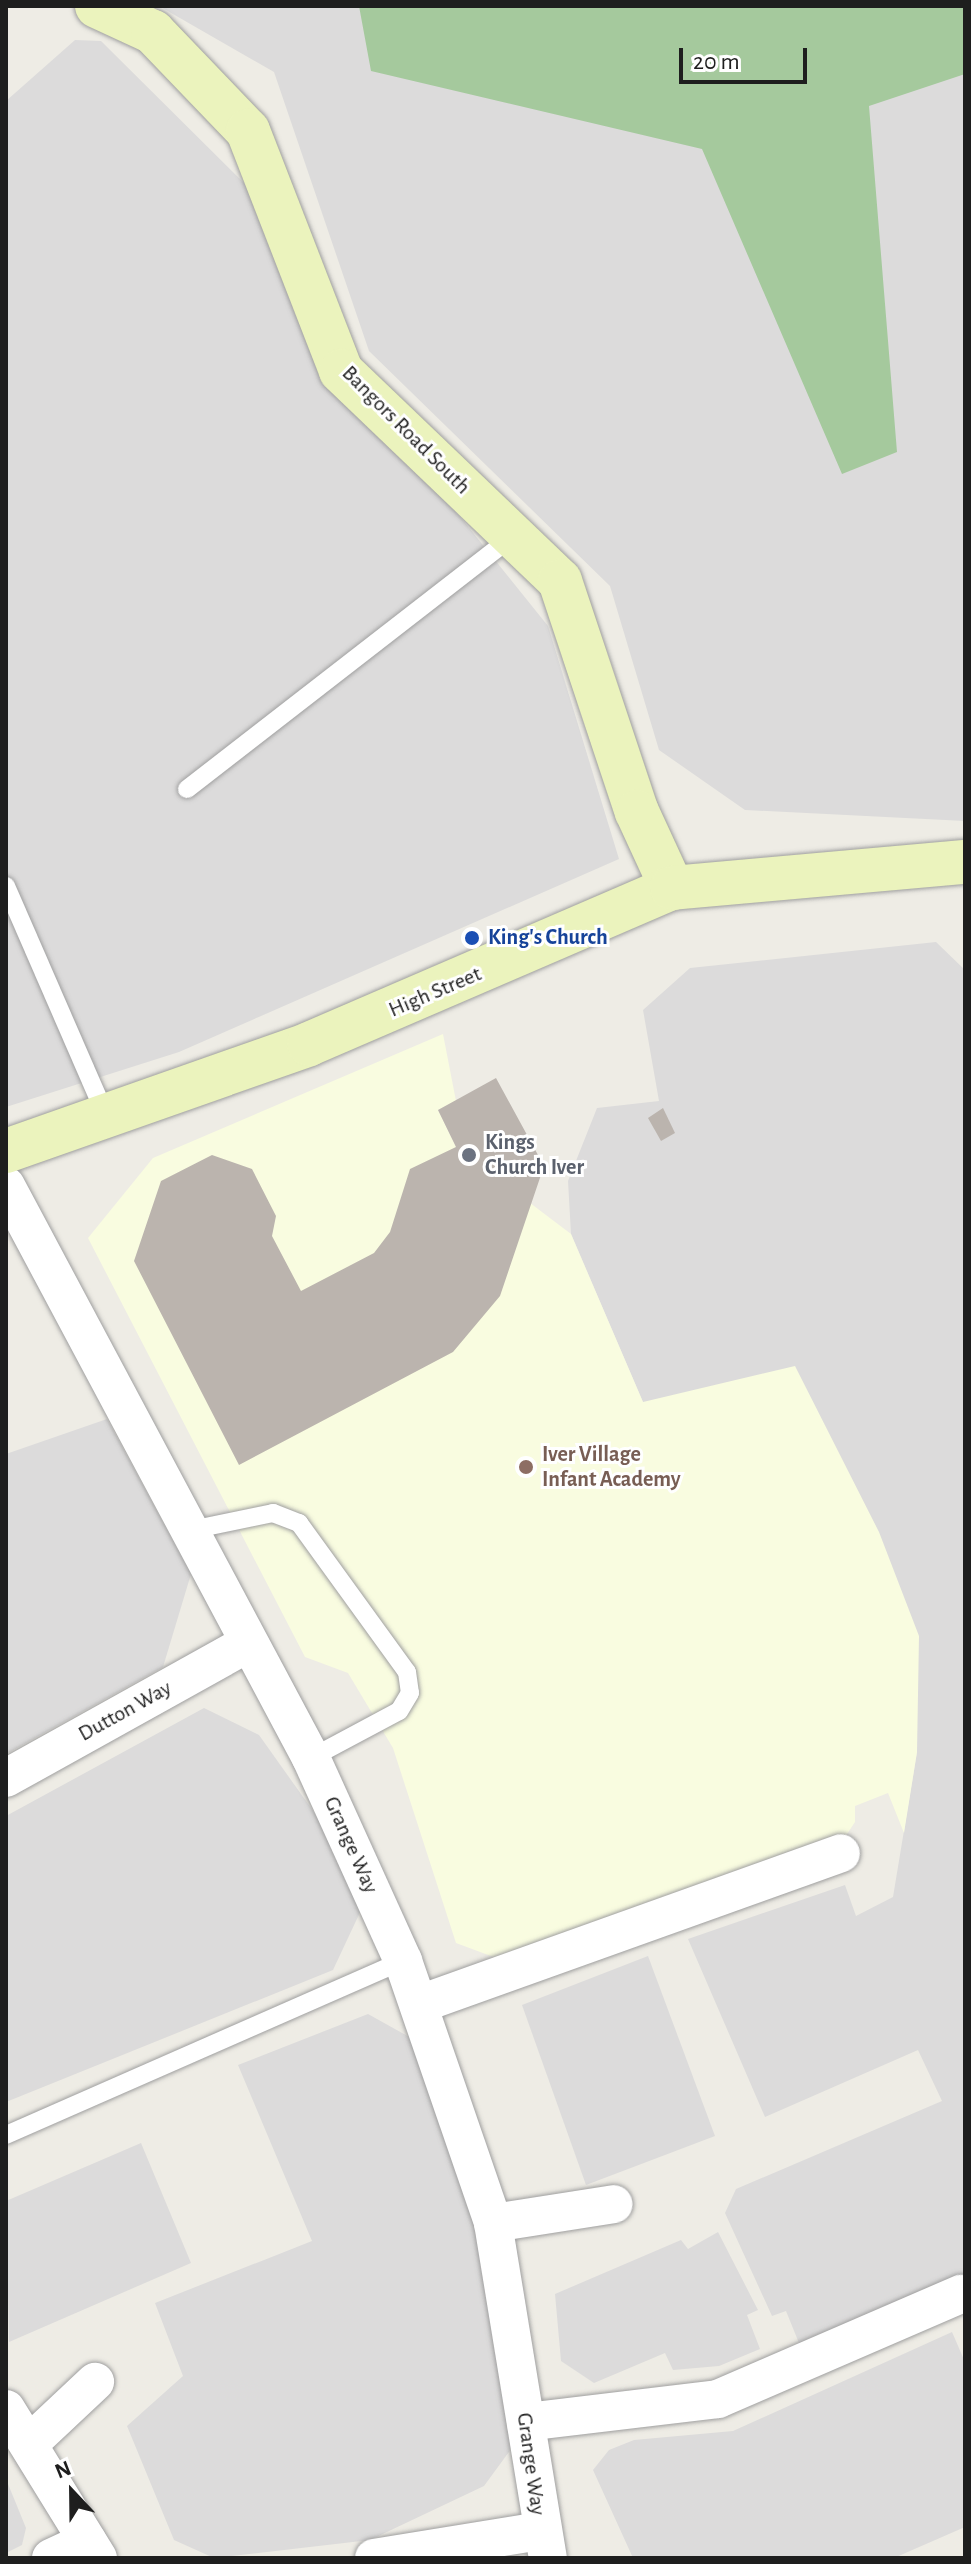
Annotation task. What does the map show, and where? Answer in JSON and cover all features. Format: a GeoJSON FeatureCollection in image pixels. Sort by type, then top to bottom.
{"type":"FeatureCollection","features":[{"type":"Feature","properties":{"kind":"street","name":"Bangors Road South"},"geometry":{"type":"LineString","coordinates":[[97,6],[153,32],[248,131],[341,371],[560,581],[637,812],[672,888]]}},
{"type":"Feature","properties":{"kind":"street","name":"High Street"},"geometry":{"type":"LineString","coordinates":[[6,1151],[309,1044],[672,888],[965,862]]}},
{"type":"Feature","properties":{"kind":"street","name":"Grange Way"},"geometry":{"type":"LineString","coordinates":[[6,1186],[245,1645],[311,1758],[403,1961],[493,2223],[544,2544]]}},
{"type":"Feature","properties":{"kind":"street","name":"Dutton Way"},"geometry":{"type":"LineString","coordinates":[[6,1778],[245,1645]]}},
{"type":"Feature","properties":{"kind":"street"},"geometry":{"type":"LineString","coordinates":[[420,2004],[841,1853]]}},
{"type":"Feature","properties":{"kind":"street"},"geometry":{"type":"LineString","coordinates":[[493,2223],[614,2204]]}},
{"type":"Feature","properties":{"kind":"street"},"geometry":{"type":"LineString","coordinates":[[526,2422],[718,2399],[961,2294]]}},
{"type":"Feature","properties":{"kind":"street"},"geometry":{"type":"LineString","coordinates":[[31,2442],[95,2382]]}},
{"type":"Feature","properties":{"kind":"street"},"geometry":{"type":"LineString","coordinates":[[6,2409],[31,2442],[92,2550],[51,2558]]}},
{"type":"Feature","properties":{"kind":"street"},"geometry":{"type":"LineString","coordinates":[[374,2558],[544,2544]]}},
{"type":"Feature","properties":{"kind":"lane"},"geometry":{"type":"LineString","coordinates":[[187,789],[513,536]]}},
{"type":"Feature","properties":{"kind":"lane"},"geometry":{"type":"LineString","coordinates":[[6,886],[106,1116]]}},
{"type":"Feature","properties":{"kind":"lane"},"geometry":{"type":"LineString","coordinates":[[186,1531],[273,1513],[299,1523],[407,1672],[410,1693],[399,1711],[311,1758]]}},
{"type":"Feature","properties":{"kind":"lane"},"geometry":{"type":"LineString","coordinates":[[6,2135],[403,1961]]}},
{"type":"Feature","properties":{"kind":"shaded area"},"geometry":{"type":"Polygon","coordinates":[[[159,6],[965,6],[965,821],[745,810],[659,750],[610,586],[369,351],[274,72],[159,6]]]}},
{"type":"Feature","properties":{"kind":"shaded area"},"geometry":{"type":"Polygon","coordinates":[[[75,40],[101,41],[249,188],[325,349],[548,626],[619,859],[179,1052],[6,1107],[6,101],[75,40]]]}},
{"type":"Feature","properties":{"kind":"shaded area"},"geometry":{"type":"Polygon","coordinates":[[[936,942],[965,970],[965,2274],[801,2348],[786,2311],[772,2316],[725,2213],[736,2189],[942,2101],[918,2050],[765,2117],[688,1939],[845,1885],[856,1916],[893,1897],[917,1752],[643,1402],[571,1234],[568,1181],[597,1108],[659,1101],[643,1010],[690,968],[936,942]]]}},
{"type":"Feature","properties":{"kind":"shaded area","name":"Iver Village Infant Academy"},"geometry":{"type":"Polygon","coordinates":[[[443,1034],[456,1101],[438,1110],[456,1147],[571,1234],[643,1402],[795,1366],[879,1532],[919,1636],[917,1752],[904,1833],[888,1793],[855,1806],[855,1822],[843,1840],[507,1962],[456,1943],[393,1748],[348,1673],[305,1657],[88,1238],[153,1158],[443,1034]]]}},
{"type":"Feature","properties":{"kind":"shaded area"},"geometry":{"type":"Polygon","coordinates":[[[107,1419],[191,1574],[163,1667],[6,1754],[6,1454],[107,1419]]]}},
{"type":"Feature","properties":{"kind":"shaded area"},"geometry":{"type":"Polygon","coordinates":[[[204,1708],[259,1735],[370,1891],[333,1970],[6,2102],[6,1816],[204,1708]]]}},
{"type":"Feature","properties":{"kind":"shaded area"},"geometry":{"type":"Polygon","coordinates":[[[648,1956],[715,2136],[586,2185],[522,2005],[648,1956]]]}},
{"type":"Feature","properties":{"kind":"shaded area"},"geometry":{"type":"Polygon","coordinates":[[[368,2014],[420,2043],[471,2198],[517,2441],[484,2486],[370,2540],[214,2558],[174,2540],[127,2426],[183,2376],[155,2303],[312,2241],[238,2065],[368,2014]]]}},
{"type":"Feature","properties":{"kind":"shaded area"},"geometry":{"type":"Polygon","coordinates":[[[141,2143],[191,2263],[9,2342],[6,2201],[141,2143]]]}},
{"type":"Feature","properties":{"kind":"shaded area"},"geometry":{"type":"Polygon","coordinates":[[[718,2232],[758,2310],[747,2315],[760,2349],[719,2366],[673,2370],[665,2353],[594,2383],[561,2361],[555,2294],[681,2240],[688,2249],[718,2232]]]}},
{"type":"Feature","properties":{"kind":"shaded area"},"geometry":{"type":"Polygon","coordinates":[[[952,2332],[965,2362],[965,2527],[894,2558],[633,2558],[593,2470],[609,2450],[634,2440],[733,2431],[952,2332]]]}},
{"type":"Feature","properties":{"kind":"shaded area"},"geometry":{"type":"Polygon","coordinates":[[[6,2479],[26,2528],[22,2545],[6,2553],[6,2479]]]}},
{"type":"Feature","properties":{"kind":"green space"},"geometry":{"type":"Polygon","coordinates":[[[359,6],[965,6],[965,74],[869,106],[897,452],[842,474],[702,149],[371,71],[359,6]]]}},
{"type":"Feature","properties":{"kind":"building"},"geometry":{"type":"Polygon","coordinates":[[[496,1078],[544,1166],[500,1296],[453,1352],[239,1465],[134,1261],[161,1181],[212,1155],[252,1169],[276,1216],[272,1236],[301,1291],[374,1253],[390,1232],[410,1169],[456,1147],[438,1110],[496,1078]]]}},
{"type":"Feature","properties":{"kind":"building"},"geometry":{"type":"Polygon","coordinates":[[[663,1108],[675,1133],[661,1141],[648,1118],[663,1108]]]}},
{"type":"Feature","properties":{"kind":"place","name":"King's Church"},"geometry":{"type":"Point","coordinates":[472,938]}},
{"type":"Feature","properties":{"kind":"place","name":"Kings Church Iver"},"geometry":{"type":"Point","coordinates":[469,1155]}},
{"type":"Feature","properties":{"kind":"place","name":"Iver Village Infant Academy"},"geometry":{"type":"Point","coordinates":[526,1467]}}]}
